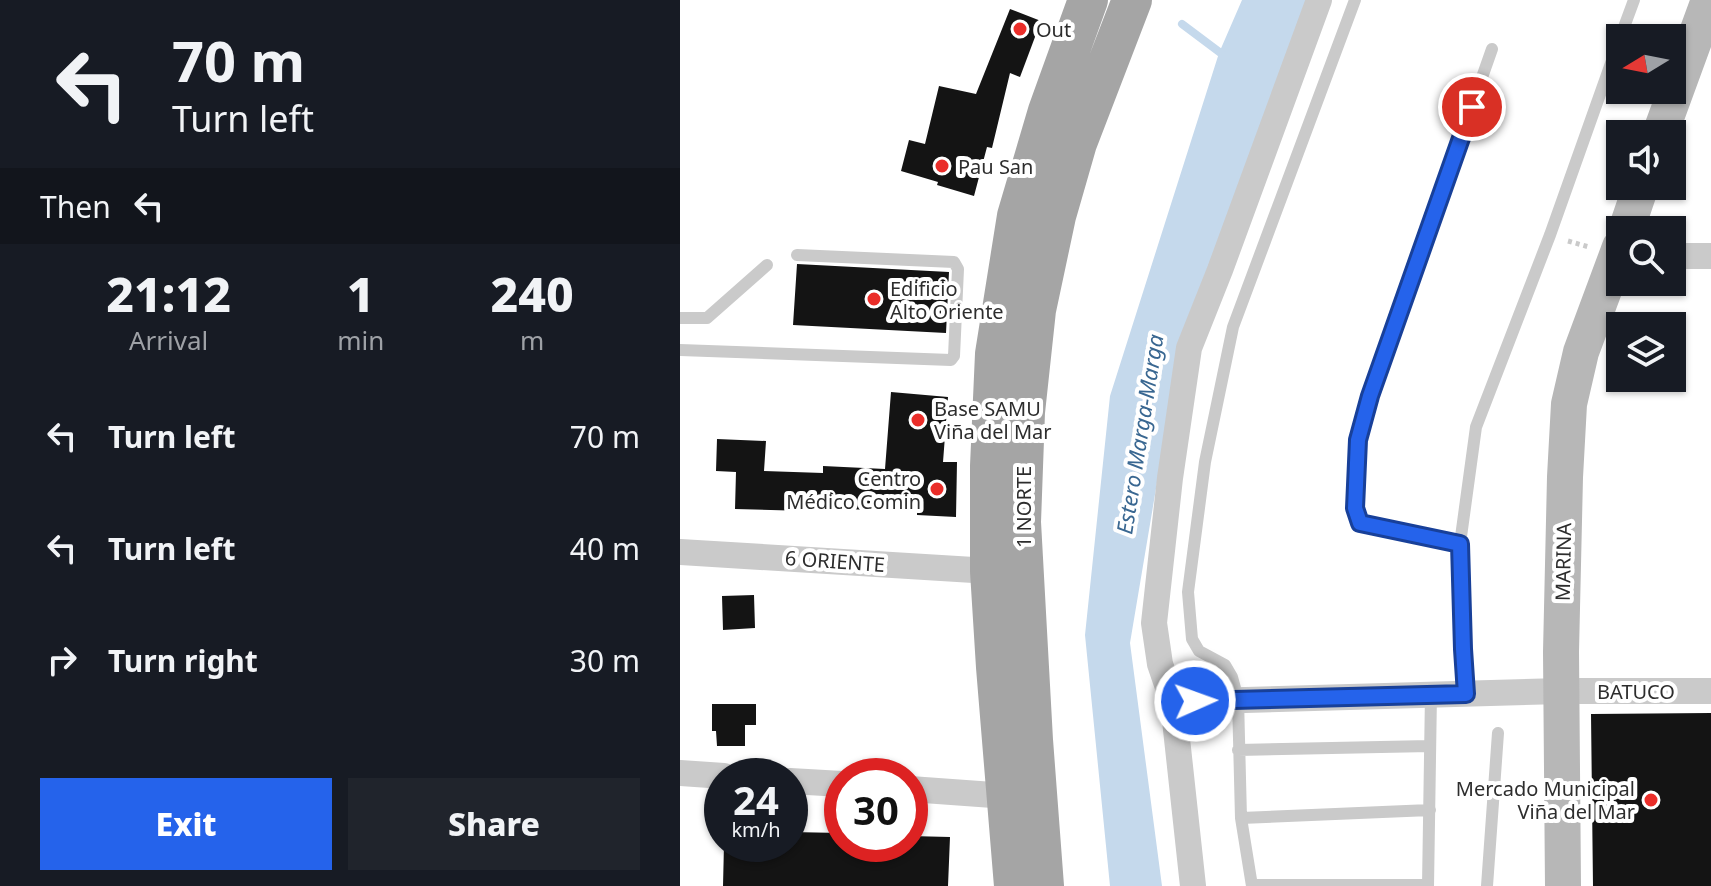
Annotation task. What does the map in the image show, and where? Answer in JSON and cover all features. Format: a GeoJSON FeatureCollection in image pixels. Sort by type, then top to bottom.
{"type":"FeatureCollection","features":[{"type":"Feature","properties":{"kind":"main road","name":"1 NORTE"},"geometry":{"type":"LineString","coordinates":[[1014,886],[990,571],[990,466],[995,354],[1017,216],[1048,111],[1088,0]]}},
{"type":"Feature","properties":{"kind":"main road","name":"1 NORTE"},"geometry":{"type":"LineString","coordinates":[[1044,886],[1021,522],[1025,412],[1036,310],[1056,216],[1077,143],[1132,0]]}},
{"type":"Feature","properties":{"kind":"main road"},"geometry":{"type":"LineString","coordinates":[[1665,120],[1709,0]]}},
{"type":"Feature","properties":{"kind":"main road","name":"MARINA"},"geometry":{"type":"LineString","coordinates":[[1563,886],[1561,691],[1569,404],[1581,352],[1606,286]]}},
{"type":"Feature","properties":{"kind":"street"},"geometry":{"type":"LineString","coordinates":[[1193,886],[1173,702],[1160,664],[1154,623],[1170,478],[1189,348],[1319,0]]}},
{"type":"Feature","properties":{"kind":"street"},"geometry":{"type":"LineString","coordinates":[[1686,256],[1711,256]]}},
{"type":"Feature","properties":{"kind":"street","name":"6 ORIENTE"},"geometry":{"type":"LineString","coordinates":[[680,552],[990,571]]}},
{"type":"Feature","properties":{"kind":"street","name":"BATUCO"},"geometry":{"type":"LineString","coordinates":[[1173,702],[1561,691],[1711,691]]}},
{"type":"Feature","properties":{"kind":"street"},"geometry":{"type":"LineString","coordinates":[[680,773],[704,775]]}},
{"type":"Feature","properties":{"kind":"street"},"geometry":{"type":"LineString","coordinates":[[928,790],[1007,796]]}},
{"type":"Feature","properties":{"kind":"lane"},"geometry":{"type":"LineString","coordinates":[[1355,0],[1233,327],[1205,462],[1188,592],[1192,639],[1199,651],[1225,665],[1238,699],[1241,818],[1252,886],[1428,885],[1431,694]]}},
{"type":"Feature","properties":{"kind":"lane"},"geometry":{"type":"LineString","coordinates":[[1625,24],[1634,0]]}},
{"type":"Feature","properties":{"kind":"lane"},"geometry":{"type":"LineString","coordinates":[[1460,544],[1360,523],[1355,508],[1358,440],[1370,396],[1492,49]]}},
{"type":"Feature","properties":{"kind":"lane"},"geometry":{"type":"LineString","coordinates":[[1466,694],[1460,544],[1476,427],[1550,235],[1606,77]]}},
{"type":"Feature","properties":{"kind":"lane"},"geometry":{"type":"LineString","coordinates":[[680,350],[951,360],[954,356],[958,269],[954,262],[797,255]]}},
{"type":"Feature","properties":{"kind":"lane"},"geometry":{"type":"LineString","coordinates":[[680,318],[707,318],[767,265]]}},
{"type":"Feature","properties":{"kind":"lane"},"geometry":{"type":"LineString","coordinates":[[1487,886],[1498,733]]}},
{"type":"Feature","properties":{"kind":"lane"},"geometry":{"type":"LineString","coordinates":[[1238,750],[1430,746]]}},
{"type":"Feature","properties":{"kind":"lane"},"geometry":{"type":"LineString","coordinates":[[1241,818],[1430,810]]}},
{"type":"Feature","properties":{"kind":"path"},"geometry":{"type":"LineString","coordinates":[[1550,235],[1606,244]]}},
{"type":"Feature","properties":{"kind":"water","name":"Estero Marga-Marga"},"geometry":{"type":"Polygon","coordinates":[[[1242,0],[1312,0],[1180,346],[1130,643],[1162,886],[1110,886],[1085,635],[1110,396],[1219,53],[1242,0]]]}},
{"type":"Feature","properties":{"kind":"building"},"geometry":{"type":"Polygon","coordinates":[[[1010,9],[1041,21],[1020,77],[1010,73],[992,148],[987,147],[974,196],[901,171],[909,140],[925,144],[939,86],[976,94],[1010,9]]]}},
{"type":"Feature","properties":{"kind":"building","name":"Edificio Alto Oriente"},"geometry":{"type":"Polygon","coordinates":[[[797,264],[949,272],[946,333],[793,325],[797,264]]]}},
{"type":"Feature","properties":{"kind":"building"},"geometry":{"type":"Polygon","coordinates":[[[891,392],[948,397],[943,462],[957,462],[956,517],[806,507],[806,511],[735,509],[736,472],[716,471],[717,439],[766,441],[764,471],[823,473],[823,466],[885,469],[891,392]]]}},
{"type":"Feature","properties":{"kind":"building"},"geometry":{"type":"Polygon","coordinates":[[[754,595],[755,628],[723,630],[722,596],[754,595]]]}},
{"type":"Feature","properties":{"kind":"building"},"geometry":{"type":"Polygon","coordinates":[[[712,704],[756,704],[756,725],[745,725],[745,746],[717,746],[716,731],[712,731],[712,704]]]}},
{"type":"Feature","properties":{"kind":"building","name":"Mercado Municipal Viña del Mar"},"geometry":{"type":"Polygon","coordinates":[[[1711,713],[1711,886],[1593,886],[1591,714],[1711,713]]]}},
{"type":"Feature","properties":{"kind":"building"},"geometry":{"type":"Polygon","coordinates":[[[808,832],[824,833],[824,862],[928,862],[928,836],[950,837],[948,886],[723,886],[724,862],[808,862],[808,832]]]}},
{"type":"Feature","properties":{"kind":"waterway"},"geometry":{"type":"LineString","coordinates":[[1182,24],[1226,57]]}},
{"type":"Feature","properties":{"kind":"place","name":"Out"},"geometry":{"type":"Point","coordinates":[1020,29]}},
{"type":"Feature","properties":{"kind":"place","name":"Pau San"},"geometry":{"type":"Point","coordinates":[942,166]}},
{"type":"Feature","properties":{"kind":"place","name":"Edificio Alto Oriente"},"geometry":{"type":"Point","coordinates":[874,299]}},
{"type":"Feature","properties":{"kind":"place","name":"Base SAMU Viña del Mar"},"geometry":{"type":"Point","coordinates":[918,420]}},
{"type":"Feature","properties":{"kind":"place","name":"Centro Médico Comin"},"geometry":{"type":"Point","coordinates":[937,489]}},
{"type":"Feature","properties":{"kind":"place","name":"Mercado Municipal Viña del Mar"},"geometry":{"type":"Point","coordinates":[1651,800]}},
{"type":"Feature","properties":{"kind":"route"},"geometry":{"type":"LineString","coordinates":[[1195,701],[1466,694],[1460,544],[1360,523],[1355,508],[1358,440],[1370,396],[1472,107]]}}]}
